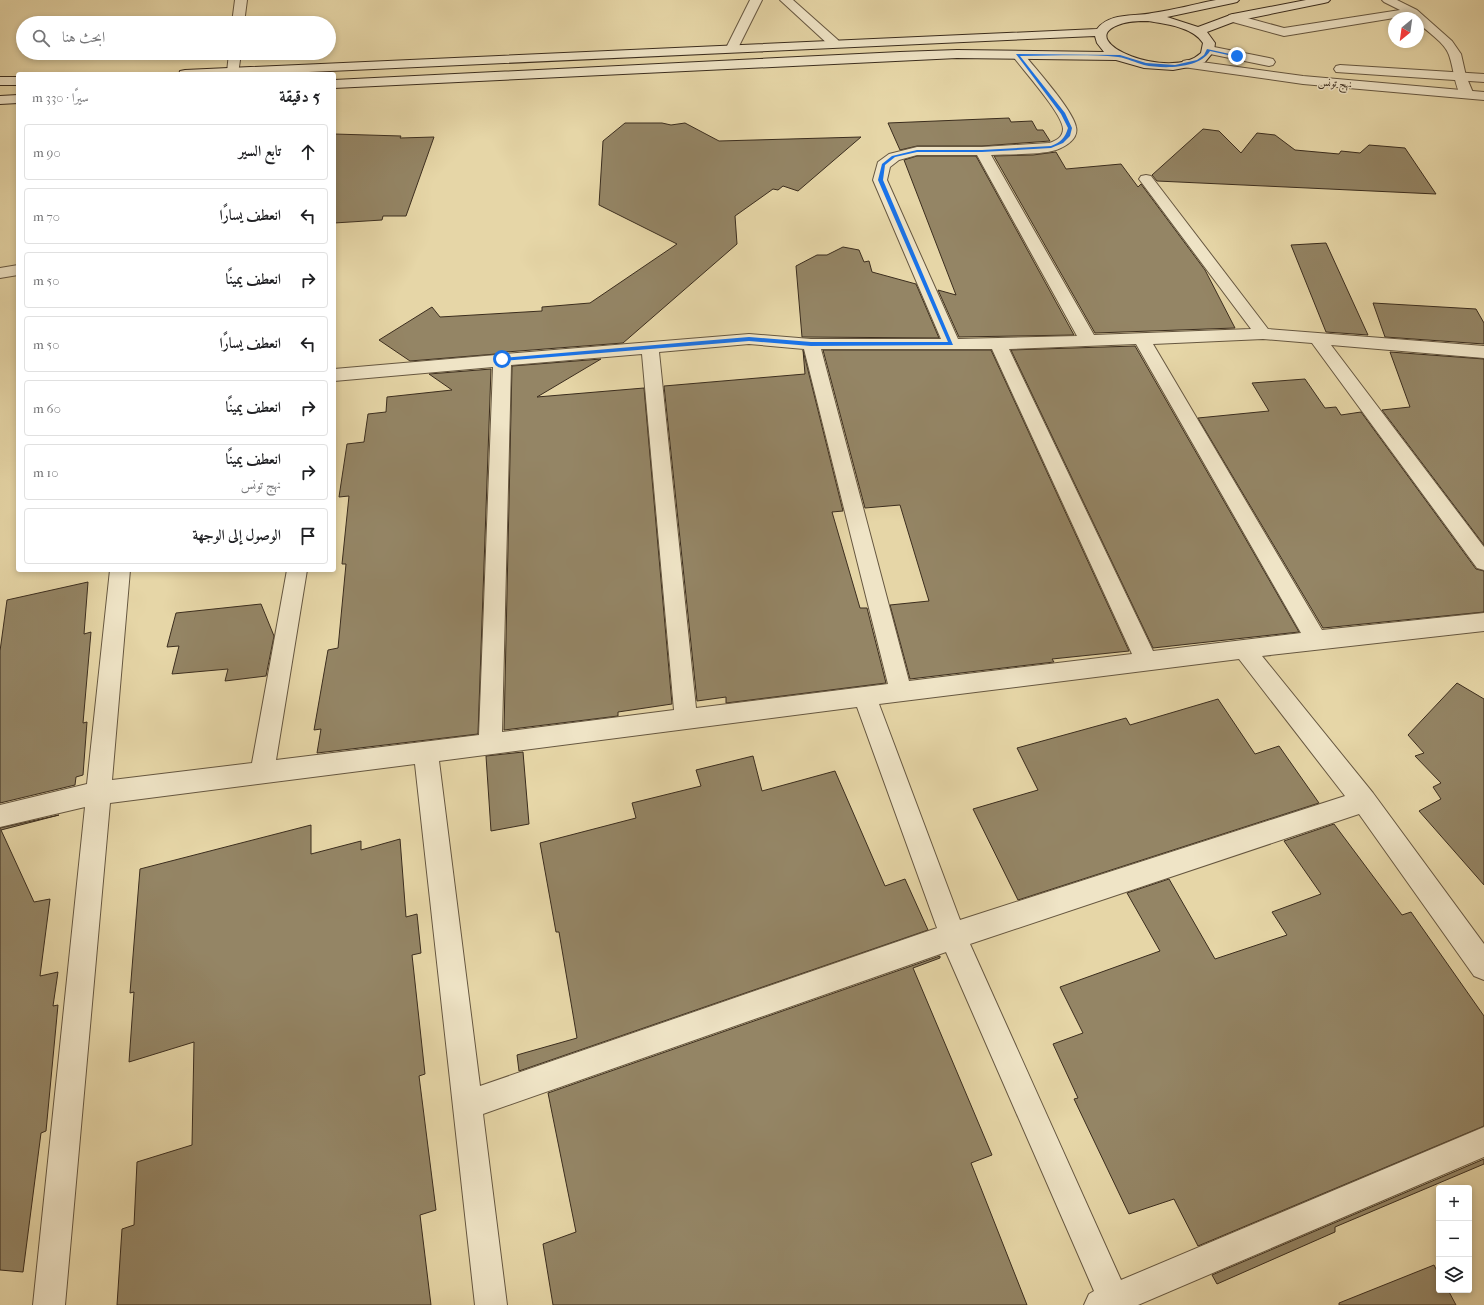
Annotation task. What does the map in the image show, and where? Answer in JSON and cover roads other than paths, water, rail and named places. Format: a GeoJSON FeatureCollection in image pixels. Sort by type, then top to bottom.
{"type":"FeatureCollection","features":[{"type":"Feature","properties":{"kind":"street"},"geometry":{"type":"LineString","coordinates":[[239,16],[241,0]]}},
{"type":"Feature","properties":{"kind":"street"},"geometry":{"type":"LineString","coordinates":[[732,48],[756,0]]}},
{"type":"Feature","properties":{"kind":"street"},"geometry":{"type":"LineString","coordinates":[[786,0],[834,43]]}},
{"type":"Feature","properties":{"kind":"street"},"geometry":{"type":"LineString","coordinates":[[1148,18],[1233,0]]}},
{"type":"Feature","properties":{"kind":"street"},"geometry":{"type":"LineString","coordinates":[[1197,32],[1233,18],[1324,0]]}},
{"type":"Feature","properties":{"kind":"street"},"geometry":{"type":"LineString","coordinates":[[1388,0],[1413,12]]}},
{"type":"Feature","properties":{"kind":"street"},"geometry":{"type":"LineString","coordinates":[[1233,18],[1284,32],[1388,16]]}},
{"type":"Feature","properties":{"kind":"street"},"geometry":{"type":"LineString","coordinates":[[1129,18],[1148,18],[1175,22],[1197,32],[1205,38],[1209,50],[1205,56],[1198,61],[1187,64],[1175,66],[1153,65],[1132,61],[1120,56],[1103,44],[1100,38],[1101,32],[1105,26],[1112,22],[1129,18]]}},
{"type":"Feature","properties":{"kind":"street"},"geometry":{"type":"LineString","coordinates":[[1424,22],[1448,44],[1455,54],[1460,76],[1467,95]]}},
{"type":"Feature","properties":{"kind":"street"},"geometry":{"type":"LineString","coordinates":[[234,60],[233,72],[834,43],[1101,32]]}},
{"type":"Feature","properties":{"kind":"street"},"geometry":{"type":"LineString","coordinates":[[1209,50],[1283,64]]}},
{"type":"Feature","properties":{"kind":"street"},"geometry":{"type":"LineString","coordinates":[[336,84],[900,56],[1018,54],[1120,56]]}},
{"type":"Feature","properties":{"kind":"street"},"geometry":{"type":"LineString","coordinates":[[951,343],[880,180],[883,165],[894,157],[917,151],[982,151],[1051,147],[1062,142],[1068,136],[1070,128],[1063,113],[1018,54]]}},
{"type":"Feature","properties":{"kind":"street"},"geometry":{"type":"LineString","coordinates":[[523,58],[524,74]]}},
{"type":"Feature","properties":{"kind":"street","name":"نهج تونس"},"geometry":{"type":"LineString","coordinates":[[1187,64],[1303,80],[1484,96]]}},
{"type":"Feature","properties":{"kind":"street","name":"نهج تونس"},"geometry":{"type":"LineString","coordinates":[[1328,68],[1484,78]]}},
{"type":"Feature","properties":{"kind":"street"},"geometry":{"type":"LineString","coordinates":[[0,81],[16,81]]}},
{"type":"Feature","properties":{"kind":"street"},"geometry":{"type":"LineString","coordinates":[[0,100],[16,99]]}},
{"type":"Feature","properties":{"kind":"street"},"geometry":{"type":"LineString","coordinates":[[982,151],[1088,340]]}},
{"type":"Feature","properties":{"kind":"street"},"geometry":{"type":"LineString","coordinates":[[1146,179],[1263,334]]}},
{"type":"Feature","properties":{"kind":"street"},"geometry":{"type":"LineString","coordinates":[[0,273],[16,270]]}},
{"type":"Feature","properties":{"kind":"street"},"geometry":{"type":"LineString","coordinates":[[336,375],[502,359],[749,339],[811,344],[998,344],[1263,334],[1484,352]]}},
{"type":"Feature","properties":{"kind":"street"},"geometry":{"type":"LineString","coordinates":[[1142,339],[1316,640]]}},
{"type":"Feature","properties":{"kind":"street"},"geometry":{"type":"LineString","coordinates":[[1318,339],[1484,562]]}},
{"type":"Feature","properties":{"kind":"street"},"geometry":{"type":"LineString","coordinates":[[811,344],[901,692]]}},
{"type":"Feature","properties":{"kind":"street"},"geometry":{"type":"LineString","coordinates":[[998,344],[1147,661]]}},
{"type":"Feature","properties":{"kind":"street"},"geometry":{"type":"LineString","coordinates":[[650,347],[686,719]]}},
{"type":"Feature","properties":{"kind":"street"},"geometry":{"type":"LineString","coordinates":[[490,744],[502,359]]}},
{"type":"Feature","properties":{"kind":"street"},"geometry":{"type":"LineString","coordinates":[[49,1305],[120,572]]}},
{"type":"Feature","properties":{"kind":"street"},"geometry":{"type":"LineString","coordinates":[[262,773],[297,572]]}},
{"type":"Feature","properties":{"kind":"street"},"geometry":{"type":"LineString","coordinates":[[0,816],[98,793],[1316,640],[1484,622]]}},
{"type":"Feature","properties":{"kind":"street"},"geometry":{"type":"LineString","coordinates":[[1244,649],[1364,800],[1484,966]]}},
{"type":"Feature","properties":{"kind":"street"},"geometry":{"type":"LineString","coordinates":[[865,697],[953,936],[1110,1303],[1484,1142]]}},
{"type":"Feature","properties":{"kind":"street"},"geometry":{"type":"LineString","coordinates":[[426,752],[491,1305]]}},
{"type":"Feature","properties":{"kind":"street"},"geometry":{"type":"LineString","coordinates":[[467,1105],[953,936],[1364,800]]}}]}
